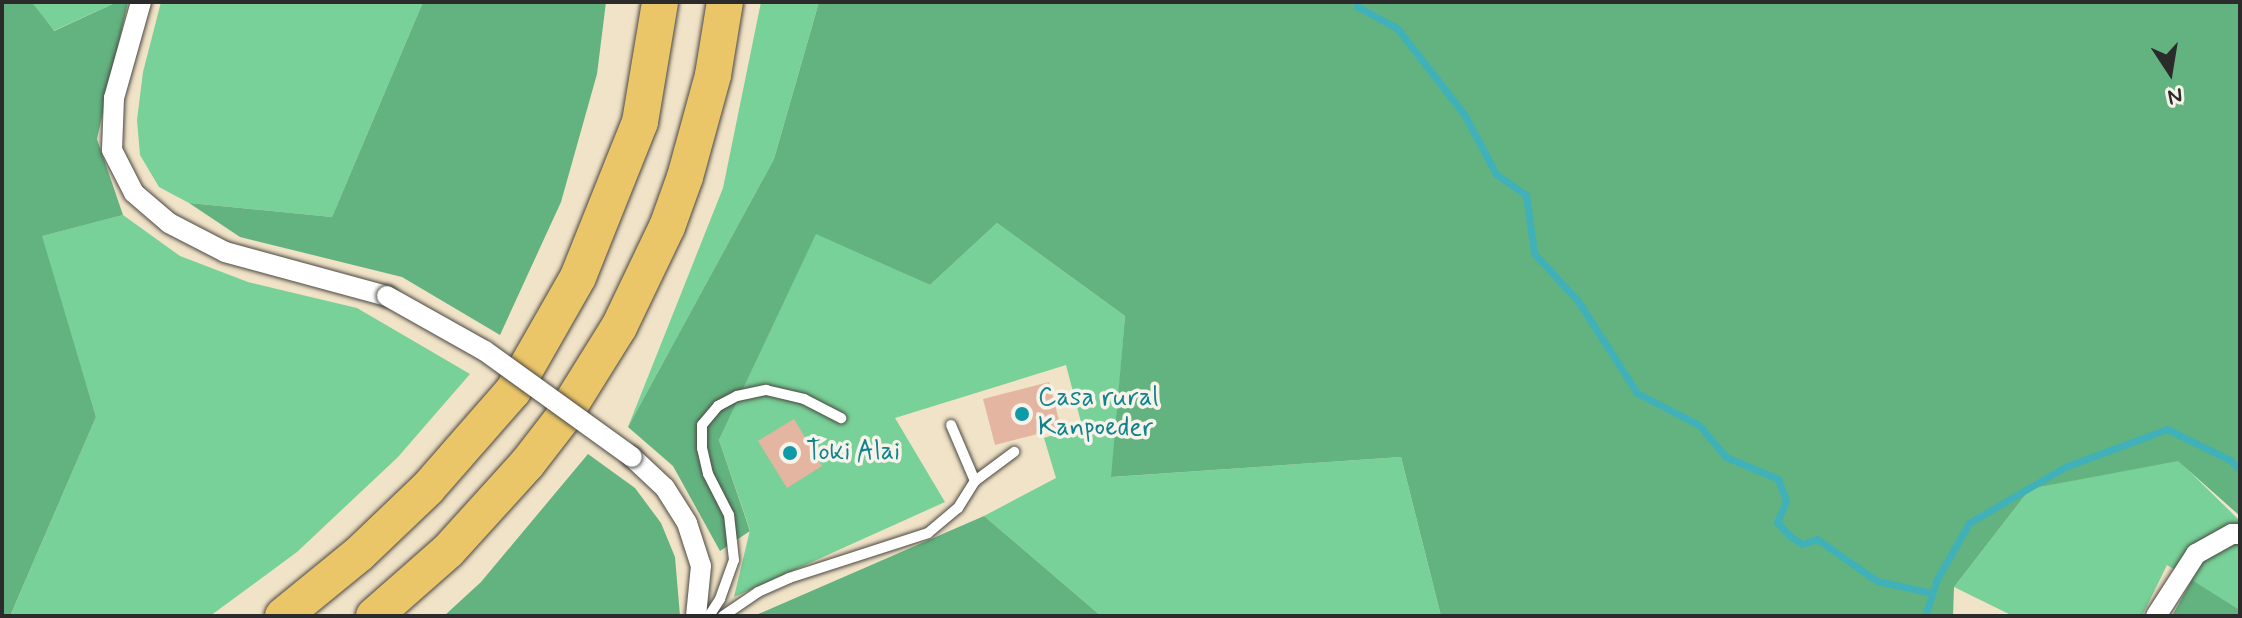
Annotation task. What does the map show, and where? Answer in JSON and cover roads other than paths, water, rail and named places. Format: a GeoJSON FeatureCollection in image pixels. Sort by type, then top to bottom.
{"type":"FeatureCollection","features":[{"type":"Feature","properties":{"kind":"highway"},"geometry":{"type":"LineString","coordinates":[[283,616],[359,554],[428,488],[513,391],[578,277],[640,122],[660,2]]}},
{"type":"Feature","properties":{"kind":"highway"},"geometry":{"type":"LineString","coordinates":[[374,616],[448,551],[527,464],[568,409],[619,327],[656,252],[685,177],[713,75],[725,2]]}},
{"type":"Feature","properties":{"kind":"street"},"geometry":{"type":"LineString","coordinates":[[141,2],[114,98],[112,150],[134,193],[169,223],[225,252],[387,296],[485,351],[632,457],[665,488],[687,523],[701,566],[696,616]]}},
{"type":"Feature","properties":{"kind":"street"},"geometry":{"type":"LineString","coordinates":[[2156,616],[2196,554],[2232,534],[2240,534]]}},
{"type":"Feature","properties":{"kind":"lane"},"geometry":{"type":"LineString","coordinates":[[709,616],[720,599],[734,560],[729,515],[708,474],[702,448],[702,425],[718,406],[737,396],[766,390],[804,399],[841,418]]}},
{"type":"Feature","properties":{"kind":"lane"},"geometry":{"type":"LineString","coordinates":[[951,425],[975,481]]}},
{"type":"Feature","properties":{"kind":"lane"},"geometry":{"type":"LineString","coordinates":[[723,616],[758,592],[789,578],[928,533],[958,508],[975,481],[1014,452]]}},
{"type":"Feature","properties":{"kind":"waterway"},"geometry":{"type":"LineString","coordinates":[[1356,2],[1358,7],[1397,28],[1464,114],[1496,174],[1526,195],[1534,253],[1578,301],[1637,393],[1699,425],[1726,457],[1778,479],[1786,501],[1777,522],[1790,536],[1802,544],[1817,539],[1877,581],[1932,593]]}},
{"type":"Feature","properties":{"kind":"waterway"},"geometry":{"type":"LineString","coordinates":[[1925,616],[1937,579],[1969,523],[2065,467],[2167,429],[2230,460],[2240,469]]}},
{"type":"Feature","properties":{"kind":"place","name":"Casa rural Kanpoeder"},"geometry":{"type":"Point","coordinates":[1022,414]}},
{"type":"Feature","properties":{"kind":"place","name":"Toki Alai"},"geometry":{"type":"Point","coordinates":[790,453]}}]}
